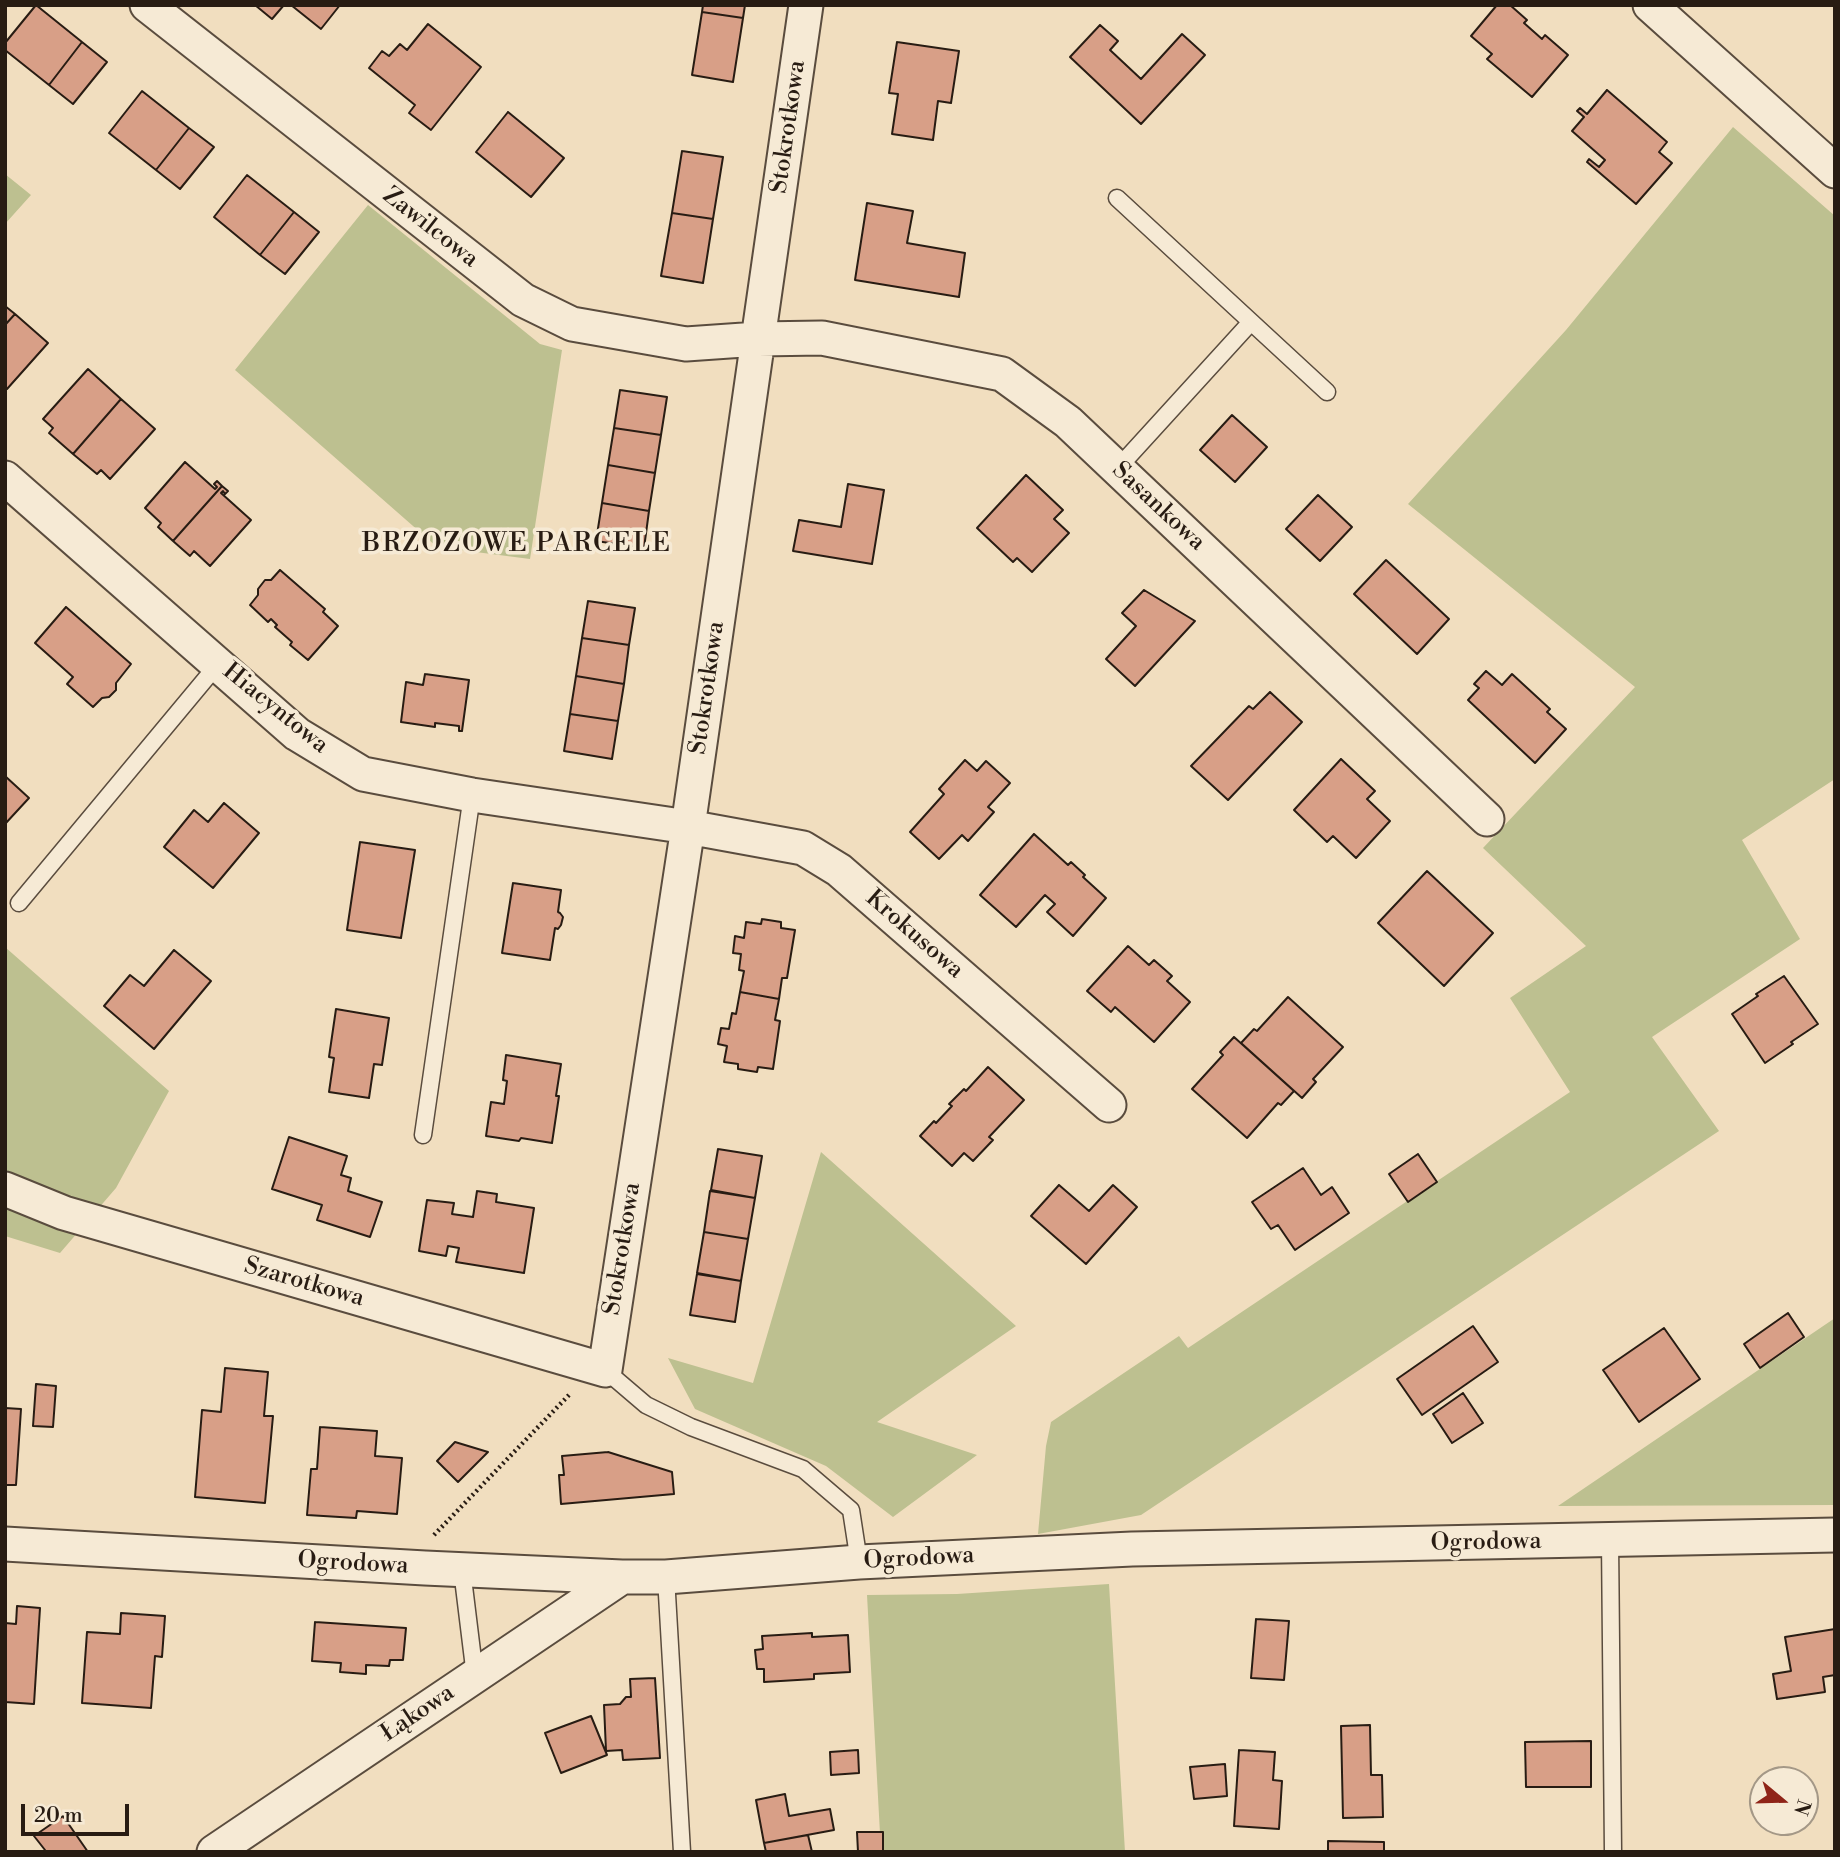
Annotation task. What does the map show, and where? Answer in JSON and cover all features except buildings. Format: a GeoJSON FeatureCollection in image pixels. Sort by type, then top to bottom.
{"type":"FeatureCollection","features":[{"type":"Feature","properties":{"kind":"street","name":"Zawilcowa"},"geometry":{"type":"LineString","coordinates":[[147,5],[523,300],[572,324],[686,344],[758,339]]}},
{"type":"Feature","properties":{"kind":"street","name":"Stokrotkowa"},"geometry":{"type":"LineString","coordinates":[[600,1369],[688,827],[806,5]]}},
{"type":"Feature","properties":{"kind":"street"},"geometry":{"type":"LineString","coordinates":[[1650,5],[1835,171]]}},
{"type":"Feature","properties":{"kind":"street","name":"Sasankowa"},"geometry":{"type":"LineString","coordinates":[[758,339],[822,338],[1002,374],[1068,422],[1487,819]]}},
{"type":"Feature","properties":{"kind":"street","name":"Hiacyntowa"},"geometry":{"type":"LineString","coordinates":[[5,478],[297,734],[363,774],[472,795],[688,827]]}},
{"type":"Feature","properties":{"kind":"street","name":"Krokusowa"},"geometry":{"type":"LineString","coordinates":[[688,827],[803,848],[839,870],[1109,1105]]}},
{"type":"Feature","properties":{"kind":"street","name":"Szarotkowa"},"geometry":{"type":"LineString","coordinates":[[5,1189],[64,1213],[600,1369]]}},
{"type":"Feature","properties":{"kind":"street","name":"Ogrodowa"},"geometry":{"type":"LineString","coordinates":[[5,1544],[462,1570],[666,1577],[859,1562],[1132,1549],[1835,1535]]}},
{"type":"Feature","properties":{"kind":"street","name":"Łąkowa"},"geometry":{"type":"LineString","coordinates":[[214,1852],[622,1577]]}},
{"type":"Feature","properties":{"kind":"lane"},"geometry":{"type":"LineString","coordinates":[[1117,198],[1326,392]]}},
{"type":"Feature","properties":{"kind":"lane"},"geometry":{"type":"LineString","coordinates":[[1117,470],[1251,322]]}},
{"type":"Feature","properties":{"kind":"lane"},"geometry":{"type":"LineString","coordinates":[[19,903],[218,664]]}},
{"type":"Feature","properties":{"kind":"lane"},"geometry":{"type":"LineString","coordinates":[[423,1135],[472,795]]}},
{"type":"Feature","properties":{"kind":"lane"},"geometry":{"type":"LineString","coordinates":[[600,1369],[646,1405],[691,1427],[803,1469],[851,1510],[859,1562]]}},
{"type":"Feature","properties":{"kind":"lane"},"geometry":{"type":"LineString","coordinates":[[1609,1540],[1613,1852]]}},
{"type":"Feature","properties":{"kind":"lane"},"geometry":{"type":"LineString","coordinates":[[462,1570],[475,1676]]}},
{"type":"Feature","properties":{"kind":"lane"},"geometry":{"type":"LineString","coordinates":[[666,1577],[682,1852]]}},
{"type":"Feature","properties":{"kind":"path"},"geometry":{"type":"LineString","coordinates":[[425,1568],[429,1539],[600,1369]]}},
{"type":"Feature","properties":{"kind":"green space"},"geometry":{"type":"Polygon","coordinates":[[[1733,127],[1835,216],[1835,779],[1742,840],[1800,939],[1652,1037],[1719,1131],[1141,1515],[1038,1534],[1046,1446],[1051,1422],[1179,1336],[1188,1348],[1570,1092],[1510,998],[1586,946],[1483,848],[1635,687],[1408,504],[1566,330],[1733,127]]]}},
{"type":"Feature","properties":{"kind":"green space"},"geometry":{"type":"Polygon","coordinates":[[[5,174],[31,195],[5,224],[5,174]]]}},
{"type":"Feature","properties":{"kind":"green space"},"geometry":{"type":"Polygon","coordinates":[[[368,205],[540,344],[562,350],[530,559],[437,547],[235,370],[368,205]]]}},
{"type":"Feature","properties":{"kind":"green space"},"geometry":{"type":"Polygon","coordinates":[[[5,947],[169,1091],[116,1188],[60,1253],[5,1236],[5,947]]]}},
{"type":"Feature","properties":{"kind":"green space"},"geometry":{"type":"Polygon","coordinates":[[[821,1152],[1016,1326],[877,1422],[977,1455],[893,1517],[826,1466],[695,1409],[668,1358],[753,1383],[821,1152]]]}},
{"type":"Feature","properties":{"kind":"green space"},"geometry":{"type":"Polygon","coordinates":[[[1835,1318],[1835,1505],[1558,1506],[1835,1318]]]}},
{"type":"Feature","properties":{"kind":"green space"},"geometry":{"type":"Polygon","coordinates":[[[1109,1584],[1125,1852],[881,1852],[867,1595],[957,1594],[1109,1584]]]}},
{"type":"Feature","properties":{"kind":"district","name":"BRZOZOWE PARCELE"},"geometry":{"type":"Point","coordinates":[517,545]}}]}
